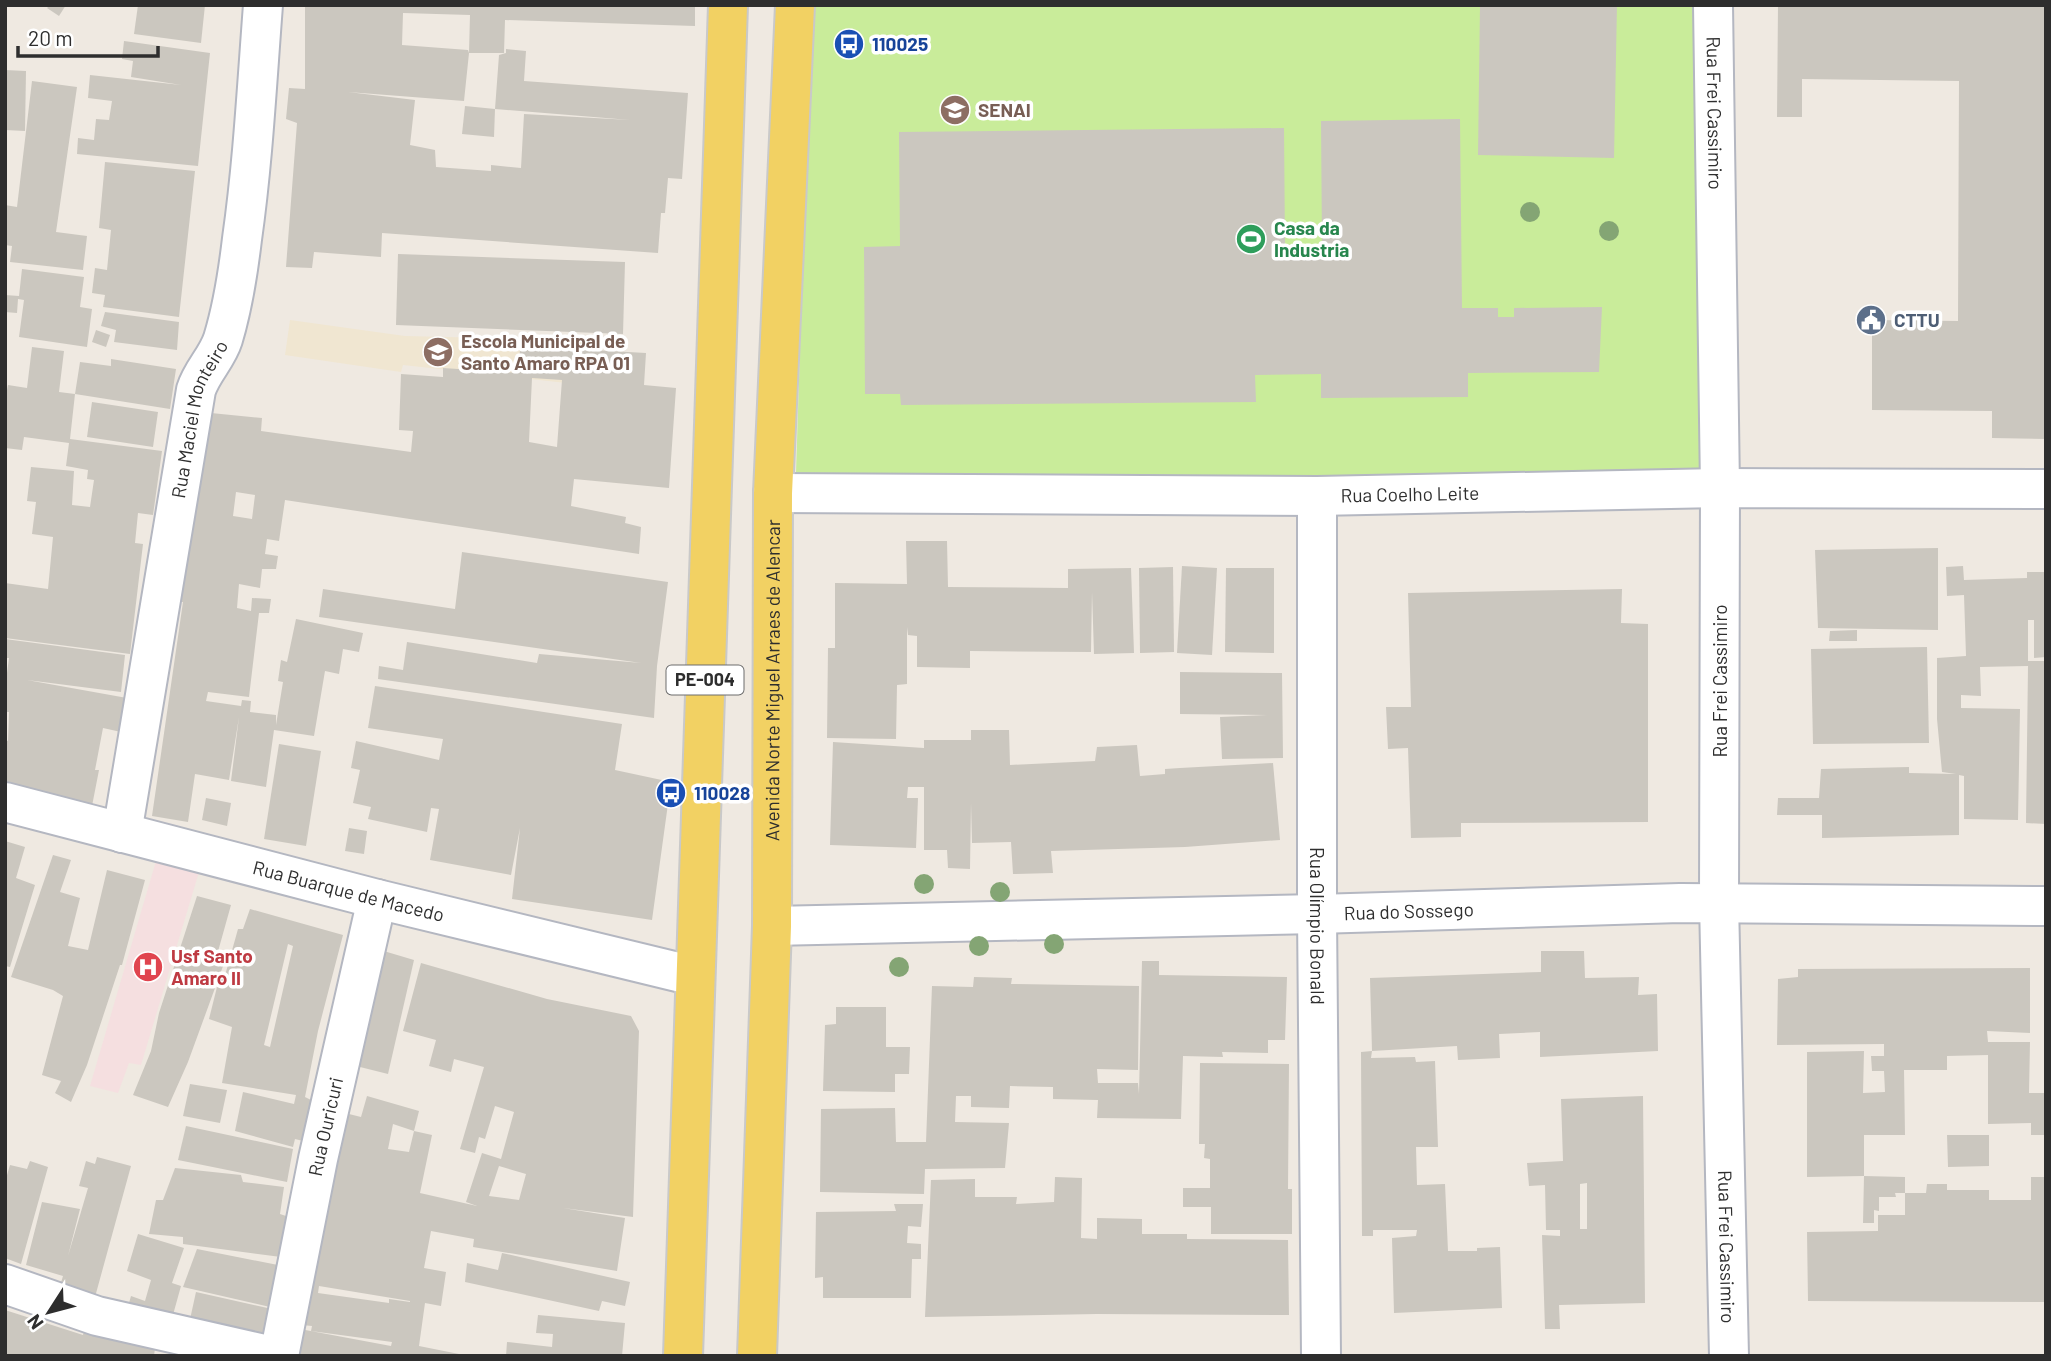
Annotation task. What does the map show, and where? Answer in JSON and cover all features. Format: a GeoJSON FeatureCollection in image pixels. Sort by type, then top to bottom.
{"type":"FeatureCollection","features":[{"type":"Feature","properties":{"kind":"main road","name":"PE-004"},"geometry":{"type":"LineString","coordinates":[[683,1356],[729,5]]}},
{"type":"Feature","properties":{"kind":"main road","name":"Avenida Norte Miguel Arraes de Alencar"},"geometry":{"type":"LineString","coordinates":[[757,1356],[772,926],[773,493],[795,5]]}},
{"type":"Feature","properties":{"kind":"street","name":"Rua Maciel Monteiro"},"geometry":{"type":"LineString","coordinates":[[122,833],[196,390],[223,340],[234,297],[247,202],[263,5]]}},
{"type":"Feature","properties":{"kind":"street","name":"Rua Frei Cassimiro"},"geometry":{"type":"LineString","coordinates":[[1713,5],[1720,488],[1719,902],[1729,1356]]}},
{"type":"Feature","properties":{"kind":"street","name":"Rua Coelho Leite"},"geometry":{"type":"LineString","coordinates":[[773,493],[1317,496],[1720,488],[2046,489]]}},
{"type":"Feature","properties":{"kind":"street","name":"Rua Olímpio Bonald"},"geometry":{"type":"LineString","coordinates":[[1317,496],[1321,1356]]}},
{"type":"Feature","properties":{"kind":"street","name":"Rua Buarque de Macedo"},"geometry":{"type":"LineString","coordinates":[[5,802],[377,899],[694,976]]}},
{"type":"Feature","properties":{"kind":"street","name":"Rua Ouricuri"},"geometry":{"type":"LineString","coordinates":[[279,1356],[318,1159],[377,899]]}},
{"type":"Feature","properties":{"kind":"street","name":"Rua do Sossego"},"geometry":{"type":"LineString","coordinates":[[772,926],[1719,902],[2046,906]]}},
{"type":"Feature","properties":{"kind":"street"},"geometry":{"type":"LineString","coordinates":[[5,1284],[97,1316],[273,1356]]}},
{"type":"Feature","properties":{"kind":"shaded area","name":"Escola Municipal de Santo Amaro RPA 01"},"geometry":{"type":"Polygon","coordinates":[[[290,320],[405,336],[581,340],[590,350],[592,361],[584,385],[403,365],[401,372],[285,355],[290,320]]]}},
{"type":"Feature","properties":{"kind":"shaded area","name":"Usf Santo Amaro II"},"geometry":{"type":"Polygon","coordinates":[[[156,861],[199,872],[141,1065],[129,1063],[118,1093],[90,1086],[156,861]]]}},
{"type":"Feature","properties":{"kind":"green space","name":"Casa da Industria"},"geometry":{"type":"Polygon","coordinates":[[[811,5],[1693,5],[1705,477],[796,474],[811,5]]]}},
{"type":"Feature","properties":{"kind":"building"},"geometry":{"type":"Polygon","coordinates":[[[50,5],[66,5],[59,16],[47,8],[50,5]]]}},
{"type":"Feature","properties":{"kind":"building"},"geometry":{"type":"Polygon","coordinates":[[[138,5],[205,5],[201,43],[134,34],[138,5]]]}},
{"type":"Feature","properties":{"kind":"building"},"geometry":{"type":"Polygon","coordinates":[[[305,5],[695,5],[695,26],[505,20],[504,53],[469,53],[464,101],[348,92],[415,100],[410,145],[435,150],[436,167],[491,171],[491,165],[521,168],[524,114],[630,120],[495,109],[499,55],[506,53],[506,49],[526,51],[524,81],[688,93],[682,179],[668,178],[665,213],[661,213],[658,253],[382,233],[381,257],[314,252],[312,268],[286,267],[297,123],[286,119],[289,88],[305,89],[305,5]],[[403,13],[402,45],[468,50],[469,53],[470,15],[403,13]]]}},
{"type":"Feature","properties":{"kind":"building"},"geometry":{"type":"Polygon","coordinates":[[[1480,5],[1617,5],[1614,158],[1478,155],[1480,5]]]}},
{"type":"Feature","properties":{"kind":"building"},"geometry":{"type":"Polygon","coordinates":[[[1778,5],[2046,5],[2046,439],[1992,438],[1992,411],[1872,410],[1872,320],[1958,321],[1959,81],[1802,79],[1802,117],[1777,117],[1778,5]]]}},
{"type":"Feature","properties":{"kind":"building"},"geometry":{"type":"Polygon","coordinates":[[[124,41],[210,53],[198,166],[77,154],[78,138],[94,140],[96,119],[109,120],[112,101],[88,98],[90,75],[181,85],[131,77],[133,61],[122,59],[124,41]]]}},
{"type":"Feature","properties":{"kind":"building"},"geometry":{"type":"Polygon","coordinates":[[[5,70],[26,71],[25,131],[5,130],[5,70]]]}},
{"type":"Feature","properties":{"kind":"building"},"geometry":{"type":"Polygon","coordinates":[[[32,81],[77,87],[56,232],[87,236],[83,270],[10,262],[12,246],[5,245],[5,205],[17,207],[32,81]]]}},
{"type":"Feature","properties":{"kind":"building"},"geometry":{"type":"Polygon","coordinates":[[[465,106],[495,109],[494,137],[462,134],[465,106]]]}},
{"type":"Feature","properties":{"kind":"building"},"geometry":{"type":"Polygon","coordinates":[[[1460,119],[1462,308],[1498,308],[1498,317],[1514,317],[1514,308],[1602,307],[1599,372],[1468,373],[1468,397],[1321,398],[1321,374],[1255,375],[1256,402],[901,405],[900,394],[865,394],[864,247],[900,246],[899,132],[1284,128],[1285,247],[1322,246],[1321,121],[1460,119]]]}},
{"type":"Feature","properties":{"kind":"building"},"geometry":{"type":"Polygon","coordinates":[[[105,162],[195,171],[179,317],[103,307],[105,295],[92,293],[95,268],[107,270],[111,230],[99,228],[105,162]]]}},
{"type":"Feature","properties":{"kind":"building"},"geometry":{"type":"Polygon","coordinates":[[[398,254],[625,262],[623,334],[396,325],[398,254]]]}},
{"type":"Feature","properties":{"kind":"building"},"geometry":{"type":"Polygon","coordinates":[[[22,269],[84,277],[80,307],[92,309],[87,347],[19,337],[24,300],[18,299],[17,313],[5,312],[5,295],[19,296],[22,269]]]}},
{"type":"Feature","properties":{"kind":"building"},"geometry":{"type":"Polygon","coordinates":[[[105,312],[179,322],[177,350],[114,342],[116,330],[101,326],[105,312]]]}},
{"type":"Feature","properties":{"kind":"building"},"geometry":{"type":"Polygon","coordinates":[[[96,330],[110,335],[106,347],[92,342],[96,330]]]}},
{"type":"Feature","properties":{"kind":"building"},"geometry":{"type":"Polygon","coordinates":[[[520,346],[646,353],[644,385],[676,388],[669,488],[574,479],[571,506],[626,517],[625,523],[641,527],[639,554],[285,500],[279,541],[267,539],[265,554],[278,556],[276,569],[262,569],[260,588],[239,584],[237,608],[251,611],[252,598],[271,599],[269,613],[259,613],[249,697],[208,692],[206,701],[241,706],[242,700],[251,701],[250,712],[276,715],[276,725],[283,682],[278,681],[281,660],[287,662],[296,619],[363,633],[359,652],[343,649],[339,674],[325,671],[314,736],[274,730],[266,787],[231,781],[239,717],[229,780],[195,774],[188,822],[152,816],[183,602],[177,602],[201,412],[262,418],[261,431],[411,452],[413,431],[399,430],[401,374],[443,377],[443,368],[519,373],[520,346]],[[532,378],[529,442],[557,447],[562,380],[532,378]],[[236,492],[233,516],[252,519],[255,495],[236,492]]]}},
{"type":"Feature","properties":{"kind":"building"},"geometry":{"type":"Polygon","coordinates":[[[32,347],[64,351],[59,392],[75,394],[70,439],[162,451],[153,515],[138,513],[135,543],[143,544],[130,654],[5,638],[5,583],[48,589],[53,537],[32,534],[36,502],[27,501],[31,467],[74,471],[72,505],[90,507],[94,480],[87,479],[88,470],[66,466],[69,443],[24,437],[22,450],[5,448],[5,400],[8,385],[27,388],[32,347]]]}},
{"type":"Feature","properties":{"kind":"building"},"geometry":{"type":"Polygon","coordinates":[[[111,359],[176,369],[170,409],[75,394],[80,362],[111,366],[111,359]]]}},
{"type":"Feature","properties":{"kind":"building"},"geometry":{"type":"Polygon","coordinates":[[[92,402],[158,412],[153,447],[87,437],[92,402]]]}},
{"type":"Feature","properties":{"kind":"building"},"geometry":{"type":"Polygon","coordinates":[[[906,541],[947,541],[948,587],[1068,588],[1068,569],[1131,568],[1134,653],[1094,654],[1092,592],[1091,652],[970,651],[970,668],[917,667],[917,636],[908,635],[907,627],[907,684],[897,685],[896,739],[827,738],[828,648],[835,648],[835,583],[907,584],[906,541]]]}},
{"type":"Feature","properties":{"kind":"building"},"geometry":{"type":"Polygon","coordinates":[[[1938,548],[1938,630],[1818,628],[1815,550],[1938,548]]]}},
{"type":"Feature","properties":{"kind":"building"},"geometry":{"type":"Polygon","coordinates":[[[462,552],[668,582],[657,666],[654,718],[378,679],[379,666],[403,670],[407,642],[537,663],[539,654],[641,663],[319,617],[323,589],[455,609],[462,552]]]}},
{"type":"Feature","properties":{"kind":"building"},"geometry":{"type":"Polygon","coordinates":[[[1182,566],[1217,568],[1212,655],[1177,653],[1182,566]]]}},
{"type":"Feature","properties":{"kind":"building"},"geometry":{"type":"Polygon","coordinates":[[[1963,566],[1964,580],[2027,578],[2027,572],[2046,572],[2046,657],[2034,658],[2034,620],[2028,620],[2028,661],[2046,661],[2046,824],[2026,823],[2028,666],[1980,667],[1981,696],[1961,695],[1961,708],[2020,709],[2018,820],[1964,819],[1964,776],[1959,775],[1959,835],[1822,838],[1822,815],[1777,815],[1778,798],[1819,798],[1821,769],[1909,767],[1909,773],[1956,774],[1942,772],[1937,719],[1937,658],[1966,656],[1964,595],[1947,596],[1946,567],[1963,566]]]}},
{"type":"Feature","properties":{"kind":"building"},"geometry":{"type":"Polygon","coordinates":[[[1173,567],[1174,652],[1140,653],[1139,568],[1173,567]]]}},
{"type":"Feature","properties":{"kind":"building"},"geometry":{"type":"Polygon","coordinates":[[[1226,568],[1274,568],[1274,653],[1225,652],[1226,568]]]}},
{"type":"Feature","properties":{"kind":"building"},"geometry":{"type":"Polygon","coordinates":[[[1622,589],[1621,623],[1648,624],[1648,822],[1461,823],[1461,837],[1411,838],[1408,748],[1388,749],[1386,707],[1411,707],[1408,593],[1622,589]]]}},
{"type":"Feature","properties":{"kind":"building"},"geometry":{"type":"Polygon","coordinates":[[[1857,630],[1857,641],[1829,641],[1830,631],[1857,630]]]}},
{"type":"Feature","properties":{"kind":"building"},"geometry":{"type":"Polygon","coordinates":[[[5,639],[125,655],[121,692],[27,680],[127,698],[121,732],[103,728],[92,806],[5,788],[5,740],[8,741],[9,712],[5,712],[5,688],[9,658],[5,658],[5,639]]]}},
{"type":"Feature","properties":{"kind":"building"},"geometry":{"type":"Polygon","coordinates":[[[1927,647],[1929,743],[1813,744],[1811,649],[1927,647]]]}},
{"type":"Feature","properties":{"kind":"building"},"geometry":{"type":"Polygon","coordinates":[[[1180,672],[1282,673],[1283,758],[1222,759],[1220,717],[1267,715],[1180,714],[1180,672]]]}},
{"type":"Feature","properties":{"kind":"building"},"geometry":{"type":"Polygon","coordinates":[[[375,686],[622,724],[615,770],[671,782],[652,920],[512,899],[520,828],[511,875],[430,860],[439,809],[431,808],[427,832],[368,819],[371,807],[353,803],[360,770],[351,768],[356,741],[439,760],[443,739],[368,728],[375,686]]]}},
{"type":"Feature","properties":{"kind":"building"},"geometry":{"type":"Polygon","coordinates":[[[971,730],[1009,730],[1010,765],[1095,761],[1097,747],[1137,745],[1140,776],[1165,774],[1165,769],[1273,763],[1280,840],[1185,847],[1051,851],[1053,873],[1013,874],[1011,842],[972,843],[971,803],[970,869],[948,868],[947,850],[924,850],[924,787],[908,787],[907,798],[918,798],[916,848],[830,845],[833,742],[924,748],[924,740],[971,740],[971,730]]]}},
{"type":"Feature","properties":{"kind":"building"},"geometry":{"type":"Polygon","coordinates":[[[279,744],[321,751],[306,846],[264,839],[279,744]]]}},
{"type":"Feature","properties":{"kind":"building"},"geometry":{"type":"Polygon","coordinates":[[[206,798],[231,803],[227,826],[202,820],[206,798]]]}},
{"type":"Feature","properties":{"kind":"building"},"geometry":{"type":"Polygon","coordinates":[[[349,828],[367,831],[364,854],[345,851],[349,828]]]}},
{"type":"Feature","properties":{"kind":"building"},"geometry":{"type":"Polygon","coordinates":[[[5,841],[25,847],[16,878],[35,885],[10,967],[5,966],[5,841]]]}},
{"type":"Feature","properties":{"kind":"building"},"geometry":{"type":"Polygon","coordinates":[[[53,855],[71,860],[60,892],[80,898],[68,946],[88,950],[107,870],[145,880],[122,965],[71,1102],[55,1093],[61,1081],[42,1075],[63,996],[53,990],[11,977],[53,855]]]}},
{"type":"Feature","properties":{"kind":"building"},"geometry":{"type":"Polygon","coordinates":[[[197,896],[231,905],[217,955],[226,958],[188,1062],[168,1107],[133,1095],[151,1051],[159,1013],[197,896]]]}},
{"type":"Feature","properties":{"kind":"building"},"geometry":{"type":"Polygon","coordinates":[[[250,909],[343,935],[318,1031],[305,1097],[313,1101],[303,1141],[295,1139],[293,1147],[235,1131],[243,1092],[294,1104],[296,1095],[222,1083],[232,1027],[209,1019],[219,979],[224,979],[238,929],[243,929],[250,909]],[[288,944],[264,1045],[270,1047],[293,946],[288,944]]]}},
{"type":"Feature","properties":{"kind":"building"},"geometry":{"type":"Polygon","coordinates":[[[377,949],[414,960],[388,1074],[348,1064],[377,949]]]}},
{"type":"Feature","properties":{"kind":"building"},"geometry":{"type":"Polygon","coordinates":[[[1541,951],[1584,951],[1585,978],[1639,977],[1638,995],[1657,994],[1658,1051],[1540,1057],[1540,1032],[1499,1034],[1500,1058],[1458,1060],[1457,1046],[1372,1051],[1370,978],[1541,972],[1541,951]]]}},
{"type":"Feature","properties":{"kind":"building"},"geometry":{"type":"Polygon","coordinates":[[[1142,961],[1159,961],[1159,975],[1287,977],[1285,1040],[1268,1040],[1268,1053],[1222,1052],[1223,1057],[1183,1056],[1181,1119],[1097,1118],[1098,1100],[1053,1099],[1053,1087],[1010,1086],[1009,1108],[971,1107],[971,1096],[956,1096],[955,1122],[1009,1123],[1005,1168],[925,1169],[924,1194],[820,1192],[821,1109],[895,1108],[896,1142],[926,1142],[932,986],[973,987],[974,977],[1012,978],[1011,984],[1139,986],[1138,1070],[1097,1069],[1098,1083],[1138,1083],[1139,1094],[1142,961]]]}},
{"type":"Feature","properties":{"kind":"building"},"geometry":{"type":"Polygon","coordinates":[[[421,963],[547,999],[631,1016],[639,1031],[633,1217],[563,1208],[625,1218],[617,1271],[473,1247],[474,1239],[431,1231],[424,1268],[446,1272],[441,1306],[425,1303],[419,1346],[469,1356],[295,1356],[300,1329],[391,1346],[392,1342],[311,1331],[312,1326],[302,1325],[310,1250],[320,1252],[345,1113],[361,1117],[367,1096],[419,1111],[414,1131],[432,1135],[420,1193],[477,1206],[466,1202],[482,1153],[501,1159],[514,1112],[495,1106],[485,1139],[479,1137],[475,1153],[460,1149],[484,1067],[454,1059],[451,1072],[429,1066],[436,1040],[403,1031],[421,963]],[[393,1124],[388,1149],[409,1152],[414,1131],[393,1124]],[[499,1166],[489,1196],[519,1200],[526,1174],[499,1166]],[[319,1286],[318,1293],[389,1303],[389,1299],[410,1302],[410,1301],[319,1286]]]}},
{"type":"Feature","properties":{"kind":"building"},"geometry":{"type":"Polygon","coordinates":[[[2030,968],[2030,1033],[1987,1031],[1988,1042],[2030,1042],[2029,1093],[2046,1093],[2046,1135],[2031,1135],[2031,1123],[1988,1124],[1988,1055],[1947,1056],[1947,1070],[1904,1070],[1905,1135],[1864,1135],[1864,1176],[1807,1177],[1807,1052],[1864,1051],[1863,1093],[1885,1092],[1884,1071],[1872,1071],[1871,1056],[1884,1056],[1884,1044],[1777,1045],[1778,979],[1798,977],[1798,969],[2030,968]]]}},
{"type":"Feature","properties":{"kind":"building"},"geometry":{"type":"Polygon","coordinates":[[[836,1007],[886,1007],[886,1047],[910,1047],[909,1074],[895,1074],[895,1092],[823,1091],[825,1025],[836,1024],[836,1007]]]}},
{"type":"Feature","properties":{"kind":"building"},"geometry":{"type":"Polygon","coordinates":[[[1372,1051],[1371,1058],[1415,1057],[1416,1062],[1435,1061],[1438,1147],[1416,1147],[1417,1185],[1445,1184],[1448,1251],[1477,1251],[1477,1248],[1500,1247],[1502,1308],[1394,1313],[1392,1238],[1416,1236],[1417,1230],[1373,1230],[1373,1236],[1362,1236],[1361,1052],[1372,1051]]]}},
{"type":"Feature","properties":{"kind":"building"},"geometry":{"type":"Polygon","coordinates":[[[1200,1063],[1289,1064],[1288,1189],[1292,1189],[1292,1234],[1211,1234],[1211,1207],[1183,1207],[1183,1188],[1210,1188],[1210,1159],[1204,1158],[1205,1144],[1199,1144],[1200,1063]]]}},
{"type":"Feature","properties":{"kind":"building"},"geometry":{"type":"Polygon","coordinates":[[[190,1084],[227,1090],[220,1123],[183,1116],[190,1084]]]}},
{"type":"Feature","properties":{"kind":"building"},"geometry":{"type":"Polygon","coordinates":[[[1643,1096],[1645,1303],[1559,1305],[1560,1329],[1545,1329],[1542,1235],[1560,1236],[1560,1230],[1546,1230],[1545,1185],[1529,1186],[1527,1163],[1563,1161],[1561,1099],[1643,1096]],[[1587,1183],[1580,1184],[1580,1229],[1587,1229],[1587,1183]]]}},
{"type":"Feature","properties":{"kind":"building"},"geometry":{"type":"Polygon","coordinates":[[[186,1126],[293,1149],[287,1182],[178,1160],[186,1126]]]}},
{"type":"Feature","properties":{"kind":"building"},"geometry":{"type":"Polygon","coordinates":[[[1947,1135],[1989,1135],[1989,1166],[1948,1167],[1947,1135]]]}},
{"type":"Feature","properties":{"kind":"building"},"geometry":{"type":"Polygon","coordinates":[[[97,1157],[131,1166],[95,1297],[60,1286],[63,1276],[26,1265],[42,1202],[80,1209],[68,1256],[88,1188],[79,1186],[86,1161],[95,1164],[97,1157]]]}},
{"type":"Feature","properties":{"kind":"building"},"geometry":{"type":"Polygon","coordinates":[[[30,1161],[48,1167],[21,1264],[5,1258],[5,1182],[10,1165],[27,1169],[30,1161]]]}},
{"type":"Feature","properties":{"kind":"building"},"geometry":{"type":"Polygon","coordinates":[[[175,1168],[241,1175],[243,1182],[284,1187],[280,1214],[289,1217],[281,1257],[183,1244],[183,1237],[149,1234],[156,1200],[163,1200],[175,1168]]]}},
{"type":"Feature","properties":{"kind":"building"},"geometry":{"type":"Polygon","coordinates":[[[1864,1176],[1905,1177],[1905,1193],[1895,1193],[1896,1197],[1879,1197],[1879,1211],[1874,1210],[1874,1223],[1863,1223],[1864,1176]]]}},
{"type":"Feature","properties":{"kind":"building"},"geometry":{"type":"Polygon","coordinates":[[[1055,1177],[1082,1178],[1081,1238],[1097,1239],[1097,1218],[1142,1219],[1142,1234],[1187,1234],[1187,1239],[1288,1240],[1289,1315],[925,1317],[931,1180],[975,1179],[975,1197],[1017,1197],[1016,1204],[1054,1202],[1055,1177]]]}},
{"type":"Feature","properties":{"kind":"building"},"geometry":{"type":"Polygon","coordinates":[[[2031,1177],[2046,1177],[2046,1302],[1808,1301],[1807,1232],[1878,1231],[1878,1215],[1905,1215],[1905,1193],[1926,1193],[1927,1184],[1947,1184],[1947,1190],[1989,1190],[1989,1200],[2031,1200],[2031,1177]]]}},
{"type":"Feature","properties":{"kind":"building"},"geometry":{"type":"Polygon","coordinates":[[[894,1204],[923,1204],[921,1227],[908,1226],[907,1243],[921,1244],[921,1259],[912,1259],[911,1298],[823,1298],[823,1277],[815,1278],[816,1212],[896,1211],[894,1204]]]}},
{"type":"Feature","properties":{"kind":"building"},"geometry":{"type":"Polygon","coordinates":[[[138,1234],[184,1248],[172,1283],[181,1286],[171,1322],[127,1310],[131,1296],[145,1301],[151,1280],[127,1271],[138,1234]]]}},
{"type":"Feature","properties":{"kind":"building"},"geometry":{"type":"Polygon","coordinates":[[[197,1249],[278,1265],[270,1307],[183,1287],[197,1249]]]}},
{"type":"Feature","properties":{"kind":"building"},"geometry":{"type":"Polygon","coordinates":[[[502,1253],[630,1282],[625,1306],[602,1301],[599,1311],[465,1282],[467,1263],[498,1270],[502,1253]]]}},
{"type":"Feature","properties":{"kind":"building"},"geometry":{"type":"Polygon","coordinates":[[[196,1292],[272,1309],[265,1349],[187,1333],[196,1292]]]}},
{"type":"Feature","properties":{"kind":"building"},"geometry":{"type":"Polygon","coordinates":[[[5,1310],[83,1335],[85,1327],[155,1348],[154,1356],[5,1356],[5,1310]]]}},
{"type":"Feature","properties":{"kind":"building"},"geometry":{"type":"Polygon","coordinates":[[[538,1315],[625,1323],[622,1356],[506,1356],[507,1342],[552,1347],[553,1334],[536,1333],[538,1315]]]}},
{"type":"Feature","properties":{"kind":"place","name":"110025"},"geometry":{"type":"Point","coordinates":[849,44]}},
{"type":"Feature","properties":{"kind":"place","name":"SENAI"},"geometry":{"type":"Point","coordinates":[955,110]}},
{"type":"Feature","properties":{"kind":"place","name":"Casa da Industria"},"geometry":{"type":"Point","coordinates":[1251,239]}},
{"type":"Feature","properties":{"kind":"place","name":"CTTU"},"geometry":{"type":"Point","coordinates":[1871,320]}},
{"type":"Feature","properties":{"kind":"place","name":"Escola Municipal de Santo Amaro RPA 01"},"geometry":{"type":"Point","coordinates":[438,352]}},
{"type":"Feature","properties":{"kind":"place","name":"110028"},"geometry":{"type":"Point","coordinates":[671,793]}},
{"type":"Feature","properties":{"kind":"place","name":"Usf Santo Amaro II"},"geometry":{"type":"Point","coordinates":[148,967]}}]}
